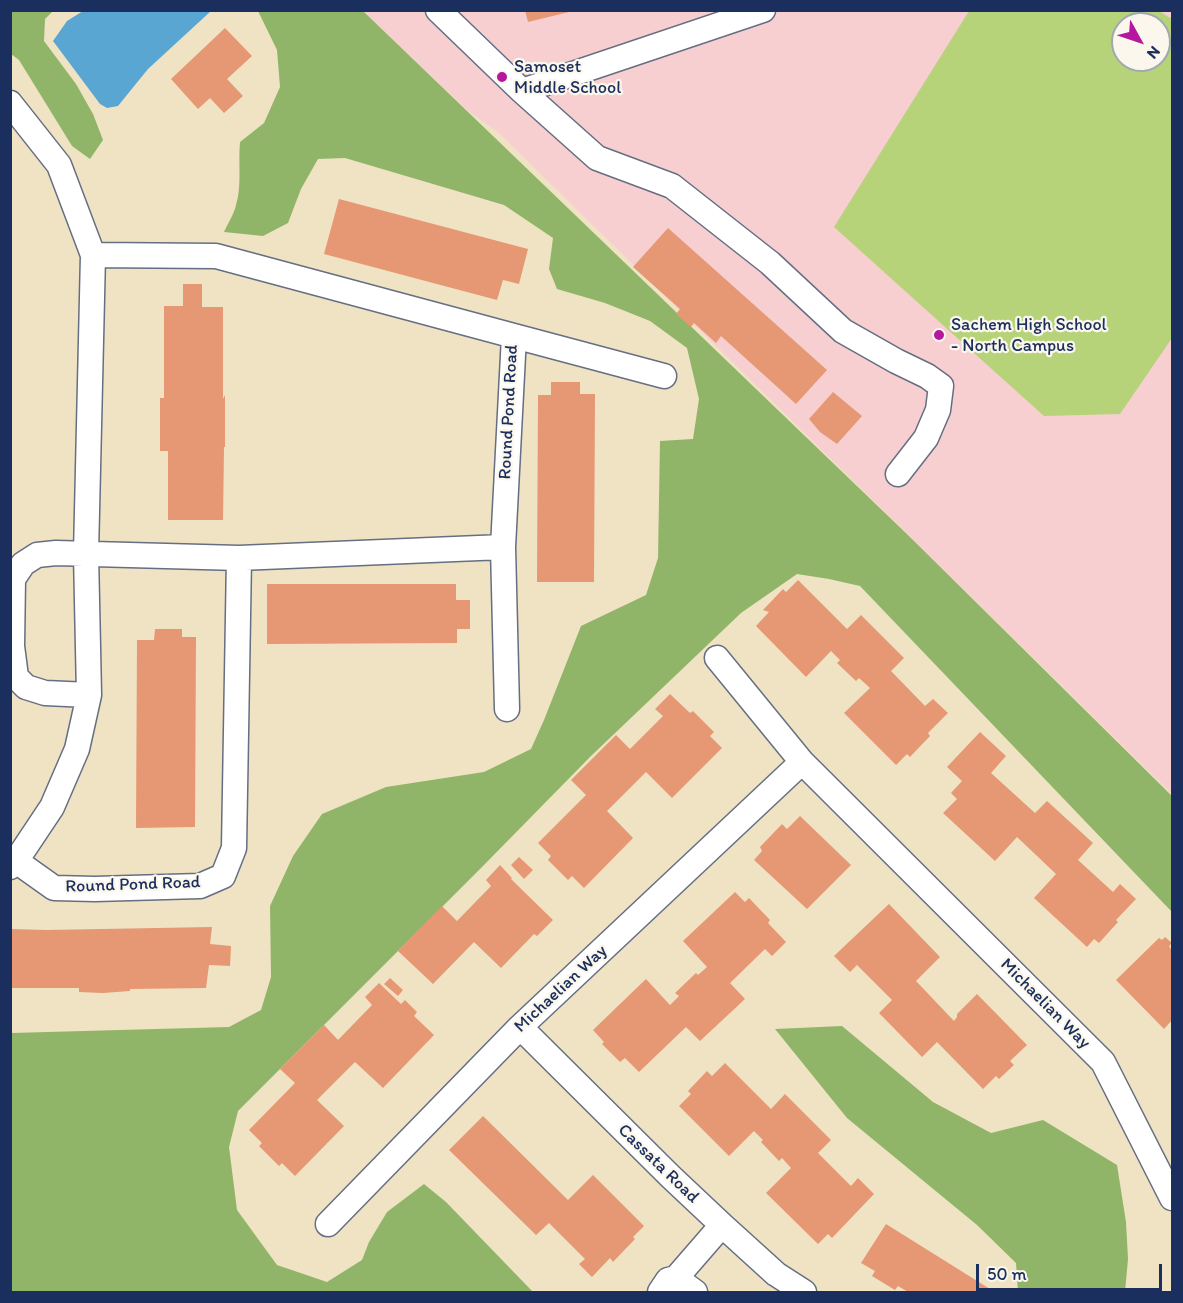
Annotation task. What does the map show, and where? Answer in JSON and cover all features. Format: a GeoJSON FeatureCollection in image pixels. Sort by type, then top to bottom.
{"type":"FeatureCollection","features":[{"type":"Feature","properties":{"kind":"street"},"geometry":{"type":"LineString","coordinates":[[438,10],[522,91],[597,158],[672,186],[770,263],[843,331],[927,376],[941,386],[938,410],[926,438],[898,474]]}},
{"type":"Feature","properties":{"kind":"street"},"geometry":{"type":"LineString","coordinates":[[522,91],[763,10]]}},
{"type":"Feature","properties":{"kind":"street","name":"Round Pond Road"},"geometry":{"type":"LineString","coordinates":[[10,103],[59,165],[93,255],[86,554],[88,695],[77,749],[52,807],[14,864],[54,888],[200,886],[223,876],[234,848],[239,558]]}},
{"type":"Feature","properties":{"kind":"street","name":"Round Pond Road"},"geometry":{"type":"LineString","coordinates":[[93,255],[216,255],[514,336],[503,547],[507,709]]}},
{"type":"Feature","properties":{"kind":"street"},"geometry":{"type":"LineString","coordinates":[[514,336],[664,376]]}},
{"type":"Feature","properties":{"kind":"street"},"geometry":{"type":"LineString","coordinates":[[88,695],[45,693],[26,687],[16,677],[12,646],[13,579],[23,564],[37,555],[56,553],[239,558],[503,547]]}},
{"type":"Feature","properties":{"kind":"street","name":"Michaelian Way"},"geometry":{"type":"LineString","coordinates":[[717,658],[802,762],[1103,1062],[1173,1198]]}},
{"type":"Feature","properties":{"kind":"street","name":"Michaelian Way"},"geometry":{"type":"LineString","coordinates":[[328,1224],[520,1027],[802,762]]}},
{"type":"Feature","properties":{"kind":"street","name":"Cassata Road"},"geometry":{"type":"LineString","coordinates":[[520,1027],[722,1225],[776,1274],[804,1293]]}},
{"type":"Feature","properties":{"kind":"street"},"geometry":{"type":"LineString","coordinates":[[695,1293],[668,1285],[722,1225]]}},
{"type":"Feature","properties":{"kind":"shaded area","name":"Sachem High School - North Campus"},"geometry":{"type":"Polygon","coordinates":[[[363,11],[1172,11],[1172,794],[498,132],[468,111],[363,11]]]}},
{"type":"Feature","properties":{"kind":"green space"},"geometry":{"type":"Polygon","coordinates":[[[10,11],[53,11],[45,19],[44,41],[76,84],[93,114],[103,140],[90,159],[72,146],[19,60],[11,54],[10,11]]]}},
{"type":"Feature","properties":{"kind":"green space"},"geometry":{"type":"Polygon","coordinates":[[[258,11],[363,11],[911,538],[1172,796],[1172,912],[860,586],[797,574],[741,613],[591,756],[238,1111],[229,1147],[237,1210],[277,1265],[327,1282],[362,1260],[369,1242],[387,1212],[424,1184],[446,1202],[533,1292],[11,1292],[11,1033],[229,1027],[261,1010],[271,977],[270,906],[293,856],[322,814],[386,787],[484,772],[531,749],[581,626],[646,595],[658,558],[660,441],[693,439],[699,399],[687,348],[650,321],[605,303],[557,289],[549,269],[553,238],[504,205],[345,158],[318,159],[301,189],[288,223],[263,236],[224,232],[234,212],[238,197],[240,142],[264,123],[280,87],[277,50],[258,11]]]}},
{"type":"Feature","properties":{"kind":"green space"},"geometry":{"type":"Polygon","coordinates":[[[969,11],[1161,12],[1111,12],[1111,72],[1171,72],[1172,19],[1172,338],[1120,414],[1044,416],[834,227],[969,11]]]}},
{"type":"Feature","properties":{"kind":"green space"},"geometry":{"type":"Polygon","coordinates":[[[842,1026],[933,1102],[991,1133],[1043,1120],[1117,1165],[1126,1222],[1128,1259],[1125,1292],[1018,1292],[1016,1263],[977,1225],[847,1118],[775,1029],[842,1026]]]}},
{"type":"Feature","properties":{"kind":"water"},"geometry":{"type":"Polygon","coordinates":[[[83,11],[211,11],[148,69],[118,106],[107,108],[100,104],[53,41],[67,21],[83,11]]]}},
{"type":"Feature","properties":{"kind":"building"},"geometry":{"type":"Polygon","coordinates":[[[525,10],[573,10],[573,11],[528,22],[525,10]]]}},
{"type":"Feature","properties":{"kind":"building"},"geometry":{"type":"Polygon","coordinates":[[[225,28],[252,56],[227,79],[243,96],[224,113],[210,98],[198,109],[171,79],[225,28]]]}},
{"type":"Feature","properties":{"kind":"building"},"geometry":{"type":"Polygon","coordinates":[[[339,199],[528,249],[519,284],[503,280],[497,300],[324,254],[339,199]]]}},
{"type":"Feature","properties":{"kind":"building"},"geometry":{"type":"Polygon","coordinates":[[[668,228],[827,370],[796,404],[721,336],[716,343],[694,323],[691,327],[676,314],[680,309],[633,267],[668,228]]]}},
{"type":"Feature","properties":{"kind":"building"},"geometry":{"type":"Polygon","coordinates":[[[183,284],[202,284],[202,307],[223,307],[225,447],[223,520],[168,520],[168,451],[160,451],[160,398],[164,398],[164,306],[183,306],[183,284]]]}},
{"type":"Feature","properties":{"kind":"building"},"geometry":{"type":"Polygon","coordinates":[[[551,382],[580,382],[580,394],[595,394],[594,582],[537,582],[538,395],[551,395],[551,382]]]}},
{"type":"Feature","properties":{"kind":"building"},"geometry":{"type":"Polygon","coordinates":[[[833,392],[862,416],[837,444],[820,432],[809,419],[833,392]]]}},
{"type":"Feature","properties":{"kind":"building"},"geometry":{"type":"Polygon","coordinates":[[[798,580],[847,629],[861,615],[904,658],[891,671],[925,706],[933,699],[948,713],[928,733],[930,736],[910,757],[907,754],[896,765],[844,713],[870,688],[859,678],[856,681],[837,663],[840,660],[831,651],[806,677],[756,626],[769,612],[763,610],[783,589],[786,592],[798,580]]]}},
{"type":"Feature","properties":{"kind":"building"},"geometry":{"type":"Polygon","coordinates":[[[267,584],[456,584],[456,600],[470,600],[470,629],[457,629],[457,643],[267,644],[267,584]]]}},
{"type":"Feature","properties":{"kind":"building"},"geometry":{"type":"Polygon","coordinates":[[[155,629],[182,629],[182,637],[196,637],[195,827],[136,828],[137,640],[154,640],[155,629]]]}},
{"type":"Feature","properties":{"kind":"building"},"geometry":{"type":"Polygon","coordinates":[[[670,694],[690,713],[693,711],[714,732],[710,736],[722,748],[672,798],[646,772],[607,811],[633,838],[584,888],[572,876],[568,880],[548,860],[551,856],[538,843],[586,795],[571,780],[616,735],[630,749],[663,716],[655,709],[670,694]]]}},
{"type":"Feature","properties":{"kind":"building"},"geometry":{"type":"Polygon","coordinates":[[[980,732],[1006,756],[991,773],[1035,813],[1047,801],[1093,843],[1078,860],[1113,892],[1120,884],[1136,899],[1099,943],[1094,939],[1087,947],[1034,898],[1056,874],[1017,837],[995,861],[943,813],[957,799],[951,793],[962,781],[947,767],[980,732]]]}},
{"type":"Feature","properties":{"kind":"building"},"geometry":{"type":"Polygon","coordinates":[[[800,816],[851,865],[807,909],[754,860],[762,851],[760,847],[782,824],[787,829],[800,816]]]}},
{"type":"Feature","properties":{"kind":"building"},"geometry":{"type":"Polygon","coordinates":[[[519,857],[533,870],[524,879],[511,865],[519,857]]]}},
{"type":"Feature","properties":{"kind":"building"},"geometry":{"type":"Polygon","coordinates":[[[500,865],[553,920],[537,936],[534,934],[501,968],[474,942],[433,984],[398,951],[442,906],[457,921],[491,886],[486,880],[500,865]]]}},
{"type":"Feature","properties":{"kind":"building"},"geometry":{"type":"Polygon","coordinates":[[[735,892],[745,902],[749,898],[770,920],[768,923],[786,942],[772,956],[765,949],[730,983],[745,999],[700,1041],[686,1027],[639,1072],[625,1058],[620,1062],[602,1044],[604,1042],[593,1030],[646,979],[670,1005],[679,996],[675,993],[696,973],[698,975],[707,967],[683,941],[735,892]]]}},
{"type":"Feature","properties":{"kind":"building"},"geometry":{"type":"Polygon","coordinates":[[[889,904],[940,957],[916,981],[954,1021],[957,1014],[977,994],[1027,1045],[1010,1061],[1014,1065],[999,1079],[996,1076],[983,1089],[937,1042],[922,1057],[879,1013],[892,1000],[857,965],[850,972],[834,956],[889,904]]]}},
{"type":"Feature","properties":{"kind":"building"},"geometry":{"type":"Polygon","coordinates":[[[212,927],[210,944],[231,946],[230,966],[209,965],[206,988],[130,989],[130,991],[103,993],[79,992],[79,988],[10,988],[10,929],[212,927]]]}},
{"type":"Feature","properties":{"kind":"building"},"geometry":{"type":"Polygon","coordinates":[[[1165,937],[1172,943],[1169,946],[1172,951],[1172,1020],[1164,1029],[1116,980],[1159,938],[1162,940],[1165,937]]]}},
{"type":"Feature","properties":{"kind":"building"},"geometry":{"type":"Polygon","coordinates":[[[390,978],[403,990],[398,996],[384,984],[390,978]]]}},
{"type":"Feature","properties":{"kind":"building"},"geometry":{"type":"Polygon","coordinates":[[[379,983],[401,1004],[405,1000],[417,1012],[414,1016],[434,1035],[383,1088],[355,1062],[317,1100],[344,1126],[295,1176],[282,1163],[279,1166],[259,1146],[262,1143],[249,1130],[295,1083],[280,1069],[324,1025],[338,1040],[372,1005],[365,997],[379,983]]]}},
{"type":"Feature","properties":{"kind":"building"},"geometry":{"type":"Polygon","coordinates":[[[725,1063],[771,1109],[785,1094],[831,1140],[818,1153],[851,1186],[858,1178],[874,1194],[832,1238],[828,1234],[818,1244],[766,1193],[791,1168],[782,1158],[779,1161],[754,1131],[729,1156],[679,1106],[691,1094],[688,1091],[707,1071],[712,1076],[725,1063]]]}},
{"type":"Feature","properties":{"kind":"building"},"geometry":{"type":"Polygon","coordinates":[[[483,1116],[568,1200],[593,1175],[644,1226],[633,1237],[635,1239],[613,1262],[610,1258],[592,1277],[579,1264],[585,1259],[549,1223],[536,1235],[449,1150],[483,1116]]]}},
{"type":"Feature","properties":{"kind":"building"},"geometry":{"type":"Polygon","coordinates":[[[886,1224],[990,1289],[988,1292],[908,1292],[898,1286],[895,1290],[872,1276],[875,1271],[861,1263],[886,1224]]]}},
{"type":"Feature","properties":{"kind":"place","name":"Samoset Middle School"},"geometry":{"type":"Point","coordinates":[502,77]}},
{"type":"Feature","properties":{"kind":"place","name":"Sachem High School - North Campus"},"geometry":{"type":"Point","coordinates":[939,335]}}]}
